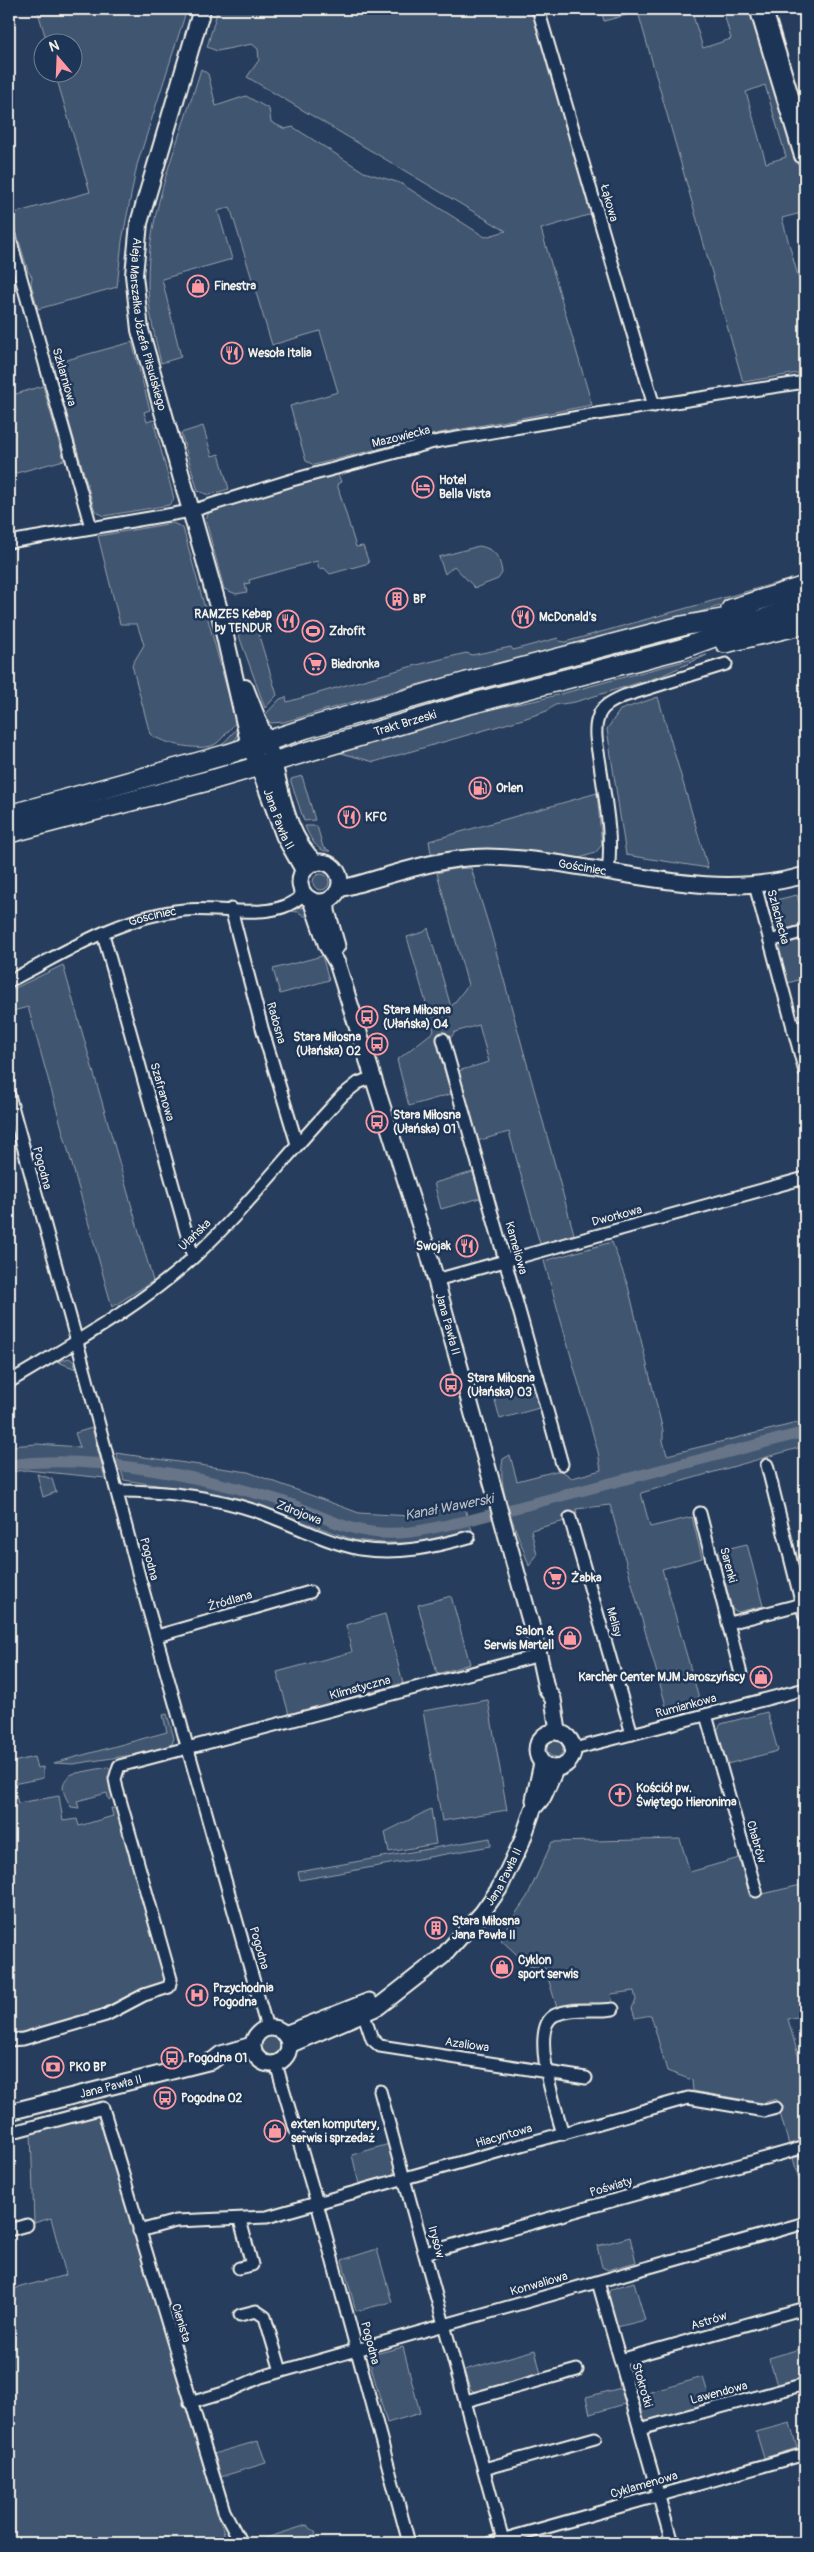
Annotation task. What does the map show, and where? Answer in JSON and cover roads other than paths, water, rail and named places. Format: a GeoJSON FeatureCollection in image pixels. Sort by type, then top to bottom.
{"type":"FeatureCollection","features":[{"type":"Feature","properties":{"kind":"highway"},"geometry":{"type":"LineString","coordinates":[[761,9],[805,154]]}},
{"type":"Feature","properties":{"kind":"main road","name":"Aleja Marszałka Józefa Piłsudskiego"},"geometry":{"type":"LineString","coordinates":[[202,9],[139,223],[134,275],[140,330],[257,744],[266,763]]}},
{"type":"Feature","properties":{"kind":"main road"},"geometry":{"type":"LineString","coordinates":[[682,626],[805,586]]}},
{"type":"Feature","properties":{"kind":"main road","name":"Trakt Brzeski"},"geometry":{"type":"LineString","coordinates":[[9,815],[467,682],[682,626],[802,605]]}},
{"type":"Feature","properties":{"kind":"main road","name":"Trakt Brzeski"},"geometry":{"type":"LineString","coordinates":[[9,833],[148,798],[466,705],[681,648],[802,605]]}},
{"type":"Feature","properties":{"kind":"main road"},"geometry":{"type":"LineString","coordinates":[[681,648],[734,641],[805,624]]}},
{"type":"Feature","properties":{"kind":"street","name":"Łąkowa"},"geometry":{"type":"LineString","coordinates":[[538,9],[654,406]]}},
{"type":"Feature","properties":{"kind":"street","name":"Szklarniowa"},"geometry":{"type":"LineString","coordinates":[[9,235],[91,527]]}},
{"type":"Feature","properties":{"kind":"street","name":"Mazowiecka"},"geometry":{"type":"LineString","coordinates":[[9,542],[191,511],[292,480],[434,442],[805,382]]}},
{"type":"Feature","properties":{"kind":"street"},"geometry":{"type":"LineString","coordinates":[[608,872],[611,843],[596,734],[599,714],[608,704],[624,696],[726,664]]}},
{"type":"Feature","properties":{"kind":"street","name":"Jana Pawła II"},"geometry":{"type":"LineString","coordinates":[[266,763],[292,826],[305,851],[310,867]]}},
{"type":"Feature","properties":{"kind":"street","name":"Gościniec"},"geometry":{"type":"LineString","coordinates":[[340,883],[360,882],[443,860],[478,858],[506,858],[703,885],[755,885],[805,875]]}},
{"type":"Feature","properties":{"kind":"street"},"geometry":{"type":"LineString","coordinates":[[329,865],[340,883],[336,894],[327,901],[307,897],[300,880],[310,867],[329,865]]}},
{"type":"Feature","properties":{"kind":"street","name":"Szlachecka"},"geometry":{"type":"LineString","coordinates":[[755,885],[805,1072]]}},
{"type":"Feature","properties":{"kind":"street","name":"Jana Pawła II"},"geometry":{"type":"LineString","coordinates":[[307,897],[327,946],[337,963],[436,1280],[540,1655],[546,1688],[543,1700],[552,1732]]}},
{"type":"Feature","properties":{"kind":"street","name":"Gościniec"},"geometry":{"type":"LineString","coordinates":[[9,981],[136,919],[156,914],[188,910],[230,909],[262,911],[284,909],[307,897]]}},
{"type":"Feature","properties":{"kind":"street","name":"Jana Pawła II"},"geometry":{"type":"LineString","coordinates":[[327,901],[327,911],[338,947],[337,963]]}},
{"type":"Feature","properties":{"kind":"street","name":"Radosna"},"geometry":{"type":"LineString","coordinates":[[230,909],[297,1144]]}},
{"type":"Feature","properties":{"kind":"street"},"geometry":{"type":"LineString","coordinates":[[770,941],[805,931]]}},
{"type":"Feature","properties":{"kind":"street","name":"Szafranowa"},"geometry":{"type":"LineString","coordinates":[[103,934],[193,1257]]}},
{"type":"Feature","properties":{"kind":"street"},"geometry":{"type":"LineString","coordinates":[[793,1029],[805,1026]]}},
{"type":"Feature","properties":{"kind":"street","name":"Kameliowa"},"geometry":{"type":"LineString","coordinates":[[443,1039],[562,1464]]}},
{"type":"Feature","properties":{"kind":"street","name":"Ułańska"},"geometry":{"type":"LineString","coordinates":[[9,1382],[76,1341],[142,1297],[193,1257],[261,1187],[297,1144],[346,1092],[358,1083],[373,1077]]}},
{"type":"Feature","properties":{"kind":"street","name":"Pogodna"},"geometry":{"type":"LineString","coordinates":[[9,1095],[110,1467],[267,2028]]}},
{"type":"Feature","properties":{"kind":"street","name":"Dworkowa"},"geometry":{"type":"LineString","coordinates":[[436,1280],[805,1178]]}},
{"type":"Feature","properties":{"kind":"street"},"geometry":{"type":"LineString","coordinates":[[767,1465],[805,1617]]}},
{"type":"Feature","properties":{"kind":"street","name":"Zdrojowa"},"geometry":{"type":"LineString","coordinates":[[117,1491],[204,1499],[255,1511],[360,1549],[401,1552],[436,1546],[469,1537]]}},
{"type":"Feature","properties":{"kind":"street","name":"Sarenki"},"geometry":{"type":"LineString","coordinates":[[700,1513],[742,1674]]}},
{"type":"Feature","properties":{"kind":"street","name":"Melisy"},"geometry":{"type":"LineString","coordinates":[[570,1518],[632,1734]]}},
{"type":"Feature","properties":{"kind":"street","name":"Źródlana"},"geometry":{"type":"LineString","coordinates":[[157,1636],[310,1592]]}},
{"type":"Feature","properties":{"kind":"street"},"geometry":{"type":"LineString","coordinates":[[729,1624],[802,1604]]}},
{"type":"Feature","properties":{"kind":"street","name":"Klimatyczna"},"geometry":{"type":"LineString","coordinates":[[9,2040],[23,2039],[106,2015],[144,1995],[169,1986],[171,1979],[115,1779],[119,1766],[540,1655]]}},
{"type":"Feature","properties":{"kind":"street","name":"Rumiankowa"},"geometry":{"type":"LineString","coordinates":[[574,1749],[805,1689]]}},
{"type":"Feature","properties":{"kind":"street","name":"Chabrów"},"geometry":{"type":"LineString","coordinates":[[706,1715],[756,1891]]}},
{"type":"Feature","properties":{"kind":"street"},"geometry":{"type":"LineString","coordinates":[[552,1732],[569,1737],[574,1749],[570,1760],[549,1766],[537,1753],[537,1747],[542,1736],[552,1732]]}},
{"type":"Feature","properties":{"kind":"street","name":"Jana Pawła II"},"geometry":{"type":"LineString","coordinates":[[287,2040],[364,2015],[378,2007],[392,1994],[443,1956],[482,1914],[511,1865],[534,1809],[534,1795],[549,1766]]}},
{"type":"Feature","properties":{"kind":"street","name":"Jana Pawła II"},"geometry":{"type":"LineString","coordinates":[[287,2040],[392,1994]]}},
{"type":"Feature","properties":{"kind":"street"},"geometry":{"type":"LineString","coordinates":[[562,2134],[543,2057],[547,2024],[554,2015],[577,2010],[613,2010]]}},
{"type":"Feature","properties":{"kind":"street","name":"Azaliowa"},"geometry":{"type":"LineString","coordinates":[[364,2015],[372,2039],[380,2046],[546,2070],[586,2078]]}},
{"type":"Feature","properties":{"kind":"street"},"geometry":{"type":"LineString","coordinates":[[267,2028],[277,2029],[287,2040],[287,2055],[276,2064],[266,2064],[254,2050],[257,2034],[267,2028]]}},
{"type":"Feature","properties":{"kind":"street","name":"Jana Pawła II"},"geometry":{"type":"LineString","coordinates":[[9,2112],[212,2061],[222,2063],[254,2050]]}},
{"type":"Feature","properties":{"kind":"street","name":"Pogodna"},"geometry":{"type":"LineString","coordinates":[[276,2064],[317,2203],[410,2543]]}},
{"type":"Feature","properties":{"kind":"street","name":"Irysów"},"geometry":{"type":"LineString","coordinates":[[380,2092],[503,2540]]}},
{"type":"Feature","properties":{"kind":"street","name":"Hiacyntowa"},"geometry":{"type":"LineString","coordinates":[[139,2231],[176,2221],[240,2220],[267,2217],[688,2098],[765,2111],[776,2108]]}},
{"type":"Feature","properties":{"kind":"street","name":"Cienista"},"geometry":{"type":"LineString","coordinates":[[9,2133],[103,2108],[190,2403],[224,2511],[241,2543]]}},
{"type":"Feature","properties":{"kind":"street","name":"Poświaty"},"geometry":{"type":"LineString","coordinates":[[425,2253],[805,2147]]}},
{"type":"Feature","properties":{"kind":"street"},"geometry":{"type":"LineString","coordinates":[[239,2268],[252,2265],[240,2220]]}},
{"type":"Feature","properties":{"kind":"street","name":"Konwaliowa"},"geometry":{"type":"LineString","coordinates":[[190,2403],[227,2392],[254,2379],[281,2371],[805,2223]]}},
{"type":"Feature","properties":{"kind":"street"},"geometry":{"type":"LineString","coordinates":[[9,2230],[27,2225]]}},
{"type":"Feature","properties":{"kind":"street","name":"Stokrotki"},"geometry":{"type":"LineString","coordinates":[[598,2282],[672,2543]]}},
{"type":"Feature","properties":{"kind":"street","name":"Astrów"},"geometry":{"type":"LineString","coordinates":[[620,2360],[805,2308]]}},
{"type":"Feature","properties":{"kind":"street"},"geometry":{"type":"LineString","coordinates":[[240,2315],[256,2311],[265,2317],[281,2371]]}},
{"type":"Feature","properties":{"kind":"street"},"geometry":{"type":"LineString","coordinates":[[466,2401],[577,2370]]}},
{"type":"Feature","properties":{"kind":"street","name":"Lawendowa"},"geometry":{"type":"LineString","coordinates":[[640,2429],[805,2384]]}},
{"type":"Feature","properties":{"kind":"street"},"geometry":{"type":"LineString","coordinates":[[484,2469],[595,2438]]}},
{"type":"Feature","properties":{"kind":"street","name":"Cyklamenowa"},"geometry":{"type":"LineString","coordinates":[[491,2543],[805,2454]]}},
{"type":"Feature","properties":{"kind":"waterway","name":"Kanał Wawerski"},"geometry":{"type":"LineString","coordinates":[[9,1465],[41,1462],[109,1464],[180,1475],[279,1500],[348,1527],[372,1532],[396,1533],[419,1531],[466,1521],[805,1432]]}},
{"type":"Feature","properties":{"kind":"place","name":"Finestra"},"geometry":{"type":"Point","coordinates":[198,286]}},
{"type":"Feature","properties":{"kind":"place","name":"Wesoła Italia"},"geometry":{"type":"Point","coordinates":[232,353]}},
{"type":"Feature","properties":{"kind":"place","name":"Hotel Bella Vista"},"geometry":{"type":"Point","coordinates":[423,487]}},
{"type":"Feature","properties":{"kind":"place","name":"BP"},"geometry":{"type":"Point","coordinates":[397,599]}},
{"type":"Feature","properties":{"kind":"place","name":"McDonald's"},"geometry":{"type":"Point","coordinates":[523,617]}},
{"type":"Feature","properties":{"kind":"place","name":"RAMZES Kebap by TENDUR"},"geometry":{"type":"Point","coordinates":[288,621]}},
{"type":"Feature","properties":{"kind":"place","name":"Zdrofit"},"geometry":{"type":"Point","coordinates":[313,631]}},
{"type":"Feature","properties":{"kind":"place","name":"Biedronka"},"geometry":{"type":"Point","coordinates":[315,664]}},
{"type":"Feature","properties":{"kind":"place","name":"Orlen"},"geometry":{"type":"Point","coordinates":[480,788]}},
{"type":"Feature","properties":{"kind":"place","name":"KFC"},"geometry":{"type":"Point","coordinates":[349,817]}},
{"type":"Feature","properties":{"kind":"place","name":"Stara Miłosna (Ułańska) 04"},"geometry":{"type":"Point","coordinates":[367,1017]}},
{"type":"Feature","properties":{"kind":"place","name":"Stara Miłosna (Ułańska) 02"},"geometry":{"type":"Point","coordinates":[377,1044]}},
{"type":"Feature","properties":{"kind":"place","name":"Stara Miłosna (Ułańska) 01"},"geometry":{"type":"Point","coordinates":[377,1122]}},
{"type":"Feature","properties":{"kind":"place","name":"Swojak"},"geometry":{"type":"Point","coordinates":[467,1246]}},
{"type":"Feature","properties":{"kind":"place","name":"Stara Miłosna (Ułańska) 03"},"geometry":{"type":"Point","coordinates":[451,1385]}},
{"type":"Feature","properties":{"kind":"place","name":"Żabka"},"geometry":{"type":"Point","coordinates":[555,1578]}},
{"type":"Feature","properties":{"kind":"place","name":"Salon & Serwis Martell"},"geometry":{"type":"Point","coordinates":[570,1638]}},
{"type":"Feature","properties":{"kind":"place","name":"Karcher Center MJM Jaroszyńscy"},"geometry":{"type":"Point","coordinates":[761,1677]}},
{"type":"Feature","properties":{"kind":"place","name":"Kościół pw. Świętego Hieronima"},"geometry":{"type":"Point","coordinates":[620,1795]}},
{"type":"Feature","properties":{"kind":"place","name":"Stara Miłosna Jana Pawła II"},"geometry":{"type":"Point","coordinates":[436,1928]}},
{"type":"Feature","properties":{"kind":"place","name":"Cyklon sport serwis"},"geometry":{"type":"Point","coordinates":[502,1967]}},
{"type":"Feature","properties":{"kind":"place","name":"Przychodnia Pogodna"},"geometry":{"type":"Point","coordinates":[197,1995]}},
{"type":"Feature","properties":{"kind":"place","name":"Pogodna 01"},"geometry":{"type":"Point","coordinates":[172,2058]}},
{"type":"Feature","properties":{"kind":"place","name":"PKO BP"},"geometry":{"type":"Point","coordinates":[53,2067]}},
{"type":"Feature","properties":{"kind":"place","name":"Pogodna 02"},"geometry":{"type":"Point","coordinates":[165,2098]}},
{"type":"Feature","properties":{"kind":"place","name":"exten komputery, serwis i sprzedaż"},"geometry":{"type":"Point","coordinates":[275,2131]}}]}
